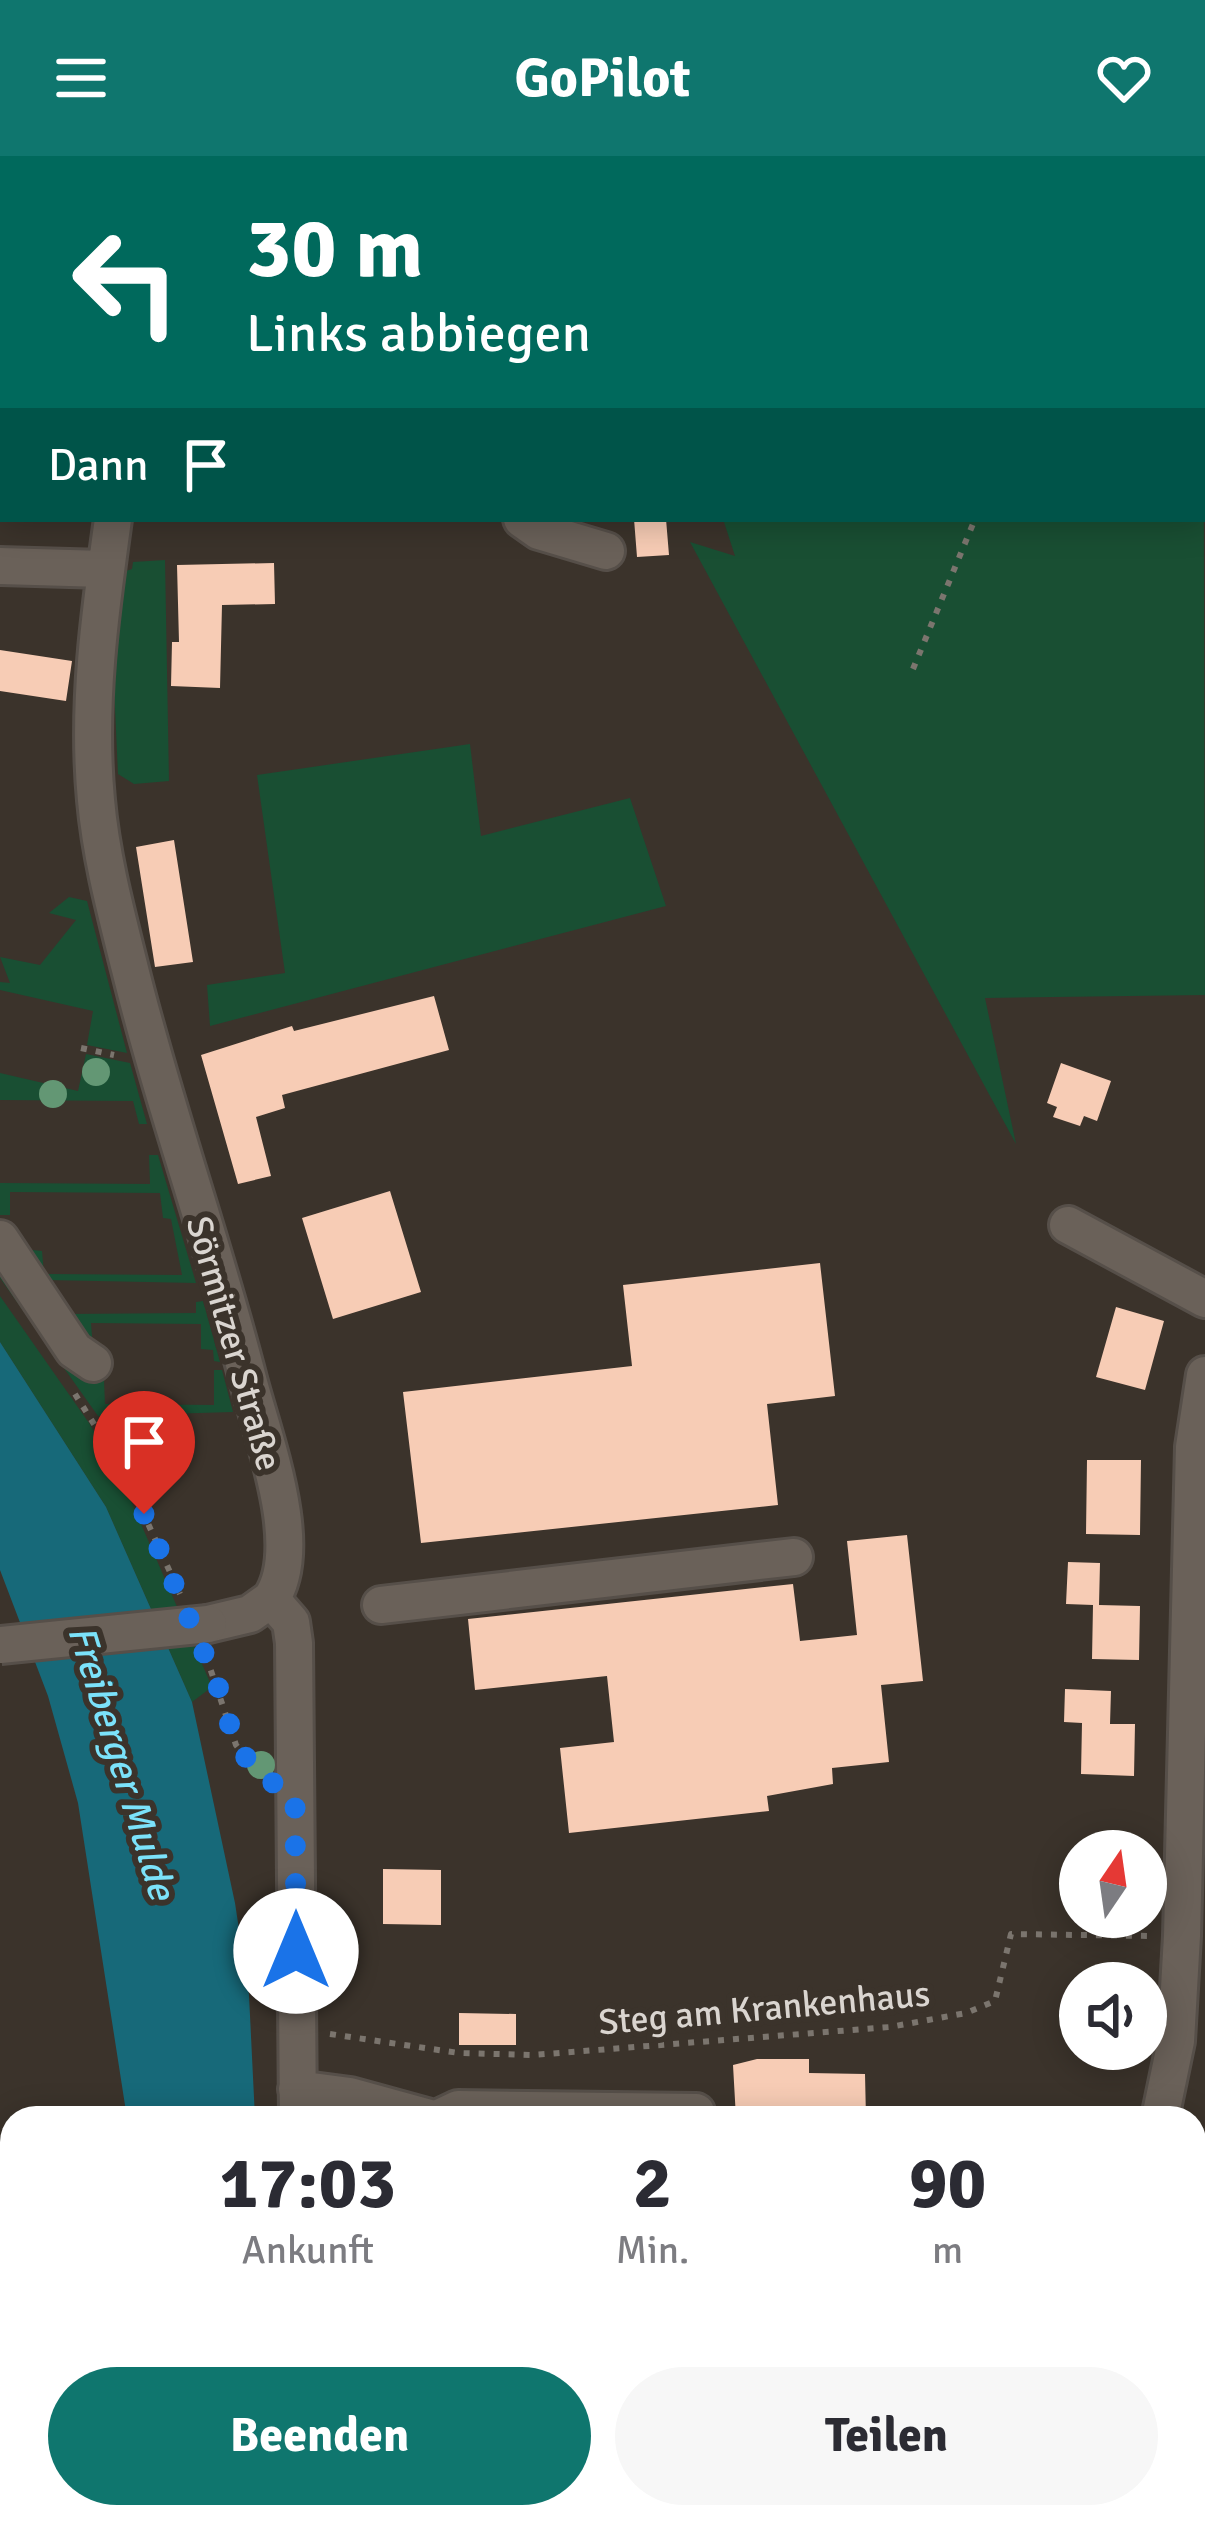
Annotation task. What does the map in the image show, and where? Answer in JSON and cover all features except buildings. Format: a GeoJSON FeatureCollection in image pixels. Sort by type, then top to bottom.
{"type":"FeatureCollection","features":[{"type":"Feature","properties":{"kind":"street","name":"Sörmitzer Straße"},"geometry":{"type":"LineString","coordinates":[[112,522],[104,569],[94,710],[96,800],[106,865],[153,1062],[271,1463],[286,1556],[280,1586],[271,1599]]}},
{"type":"Feature","properties":{"kind":"street"},"geometry":{"type":"LineString","coordinates":[[526,522],[539,532],[606,551]]}},
{"type":"Feature","properties":{"kind":"street"},"geometry":{"type":"LineString","coordinates":[[0,566],[104,569]]}},
{"type":"Feature","properties":{"kind":"street"},"geometry":{"type":"LineString","coordinates":[[1068,1225],[1205,1299]]}},
{"type":"Feature","properties":{"kind":"street"},"geometry":{"type":"LineString","coordinates":[[0,1239],[74,1350],[80,1374]]}},
{"type":"Feature","properties":{"kind":"street"},"geometry":{"type":"LineString","coordinates":[[1162,2106],[1175,2041],[1182,1936],[1195,1859],[1194,1447],[1205,1375]]}},
{"type":"Feature","properties":{"kind":"street"},"geometry":{"type":"LineString","coordinates":[[381,1605],[794,1557]]}},
{"type":"Feature","properties":{"kind":"street"},"geometry":{"type":"LineString","coordinates":[[0,1646],[250,1614],[271,1599],[291,1622],[297,2104],[350,2096],[389,2106]]}},
{"type":"Feature","properties":{"kind":"path"},"geometry":{"type":"LineString","coordinates":[[913,669],[974,522]]}},
{"type":"Feature","properties":{"kind":"path"},"geometry":{"type":"LineString","coordinates":[[80,1374],[197,1623],[236,1745],[260,1775],[295,1796]]}},
{"type":"Feature","properties":{"kind":"path","name":"Steg am Krankenhaus"},"geometry":{"type":"LineString","coordinates":[[297,2028],[459,2053],[533,2055],[890,2027],[966,2013],[995,2002],[1011,1934],[1182,1936]]}},
{"type":"Feature","properties":{"kind":"green space"},"geometry":{"type":"Polygon","coordinates":[[[724,522],[1204,522],[1205,995],[985,998],[1016,1144],[690,542],[735,556],[724,522]]]}},
{"type":"Feature","properties":{"kind":"green space"},"geometry":{"type":"Polygon","coordinates":[[[165,560],[169,781],[134,784],[118,774],[113,664],[117,574],[132,569],[133,562],[165,560]]]}},
{"type":"Feature","properties":{"kind":"green space"},"geometry":{"type":"Polygon","coordinates":[[[470,744],[481,836],[630,798],[666,906],[210,1026],[207,985],[285,973],[257,775],[470,744]]]}},
{"type":"Feature","properties":{"kind":"green space"},"geometry":{"type":"Polygon","coordinates":[[[69,897],[87,901],[127,1053],[87,1045],[93,1011],[0,990],[0,982],[10,983],[0,957],[40,965],[76,920],[49,913],[69,897]]]}},
{"type":"Feature","properties":{"kind":"green space"},"geometry":{"type":"Polygon","coordinates":[[[86,1054],[130,1063],[147,1124],[139,1124],[133,1101],[0,1100],[0,1073],[78,1091],[86,1054]]]}},
{"type":"Feature","properties":{"kind":"green space"},"geometry":{"type":"Polygon","coordinates":[[[149,1155],[158,1155],[196,1283],[47,1280],[30,1258],[32,1250],[42,1251],[44,1274],[182,1275],[171,1219],[163,1218],[160,1193],[10,1192],[10,1215],[0,1215],[0,1183],[150,1184],[149,1155]]]}},
{"type":"Feature","properties":{"kind":"green space"},"geometry":{"type":"Polygon","coordinates":[[[0,1264],[93,1376],[104,1380],[105,1404],[214,1405],[214,1370],[222,1370],[233,1412],[98,1416],[0,1278],[0,1264]]]}},
{"type":"Feature","properties":{"kind":"green space"},"geometry":{"type":"Polygon","coordinates":[[[0,1296],[89,1423],[121,1478],[212,1687],[192,1702],[106,1507],[0,1342],[0,1296]]]}},
{"type":"Feature","properties":{"kind":"green space"},"geometry":{"type":"Polygon","coordinates":[[[203,1301],[220,1362],[214,1361],[213,1350],[201,1349],[201,1324],[91,1323],[93,1349],[66,1314],[196,1313],[196,1302],[203,1301]]]}},
{"type":"Feature","properties":{"kind":"water","name":"Freiberger Mulde"},"geometry":{"type":"Polygon","coordinates":[[[0,1342],[106,1507],[192,1702],[235,1903],[249,1995],[254,2106],[125,2106],[78,1803],[48,1696],[0,1570],[0,1342]]]}},
{"type":"Feature","properties":{"kind":"route"},"geometry":{"type":"LineString","coordinates":[[144,1514],[217,1683],[236,1745],[260,1775],[295,1796],[296,1951]]}}]}
